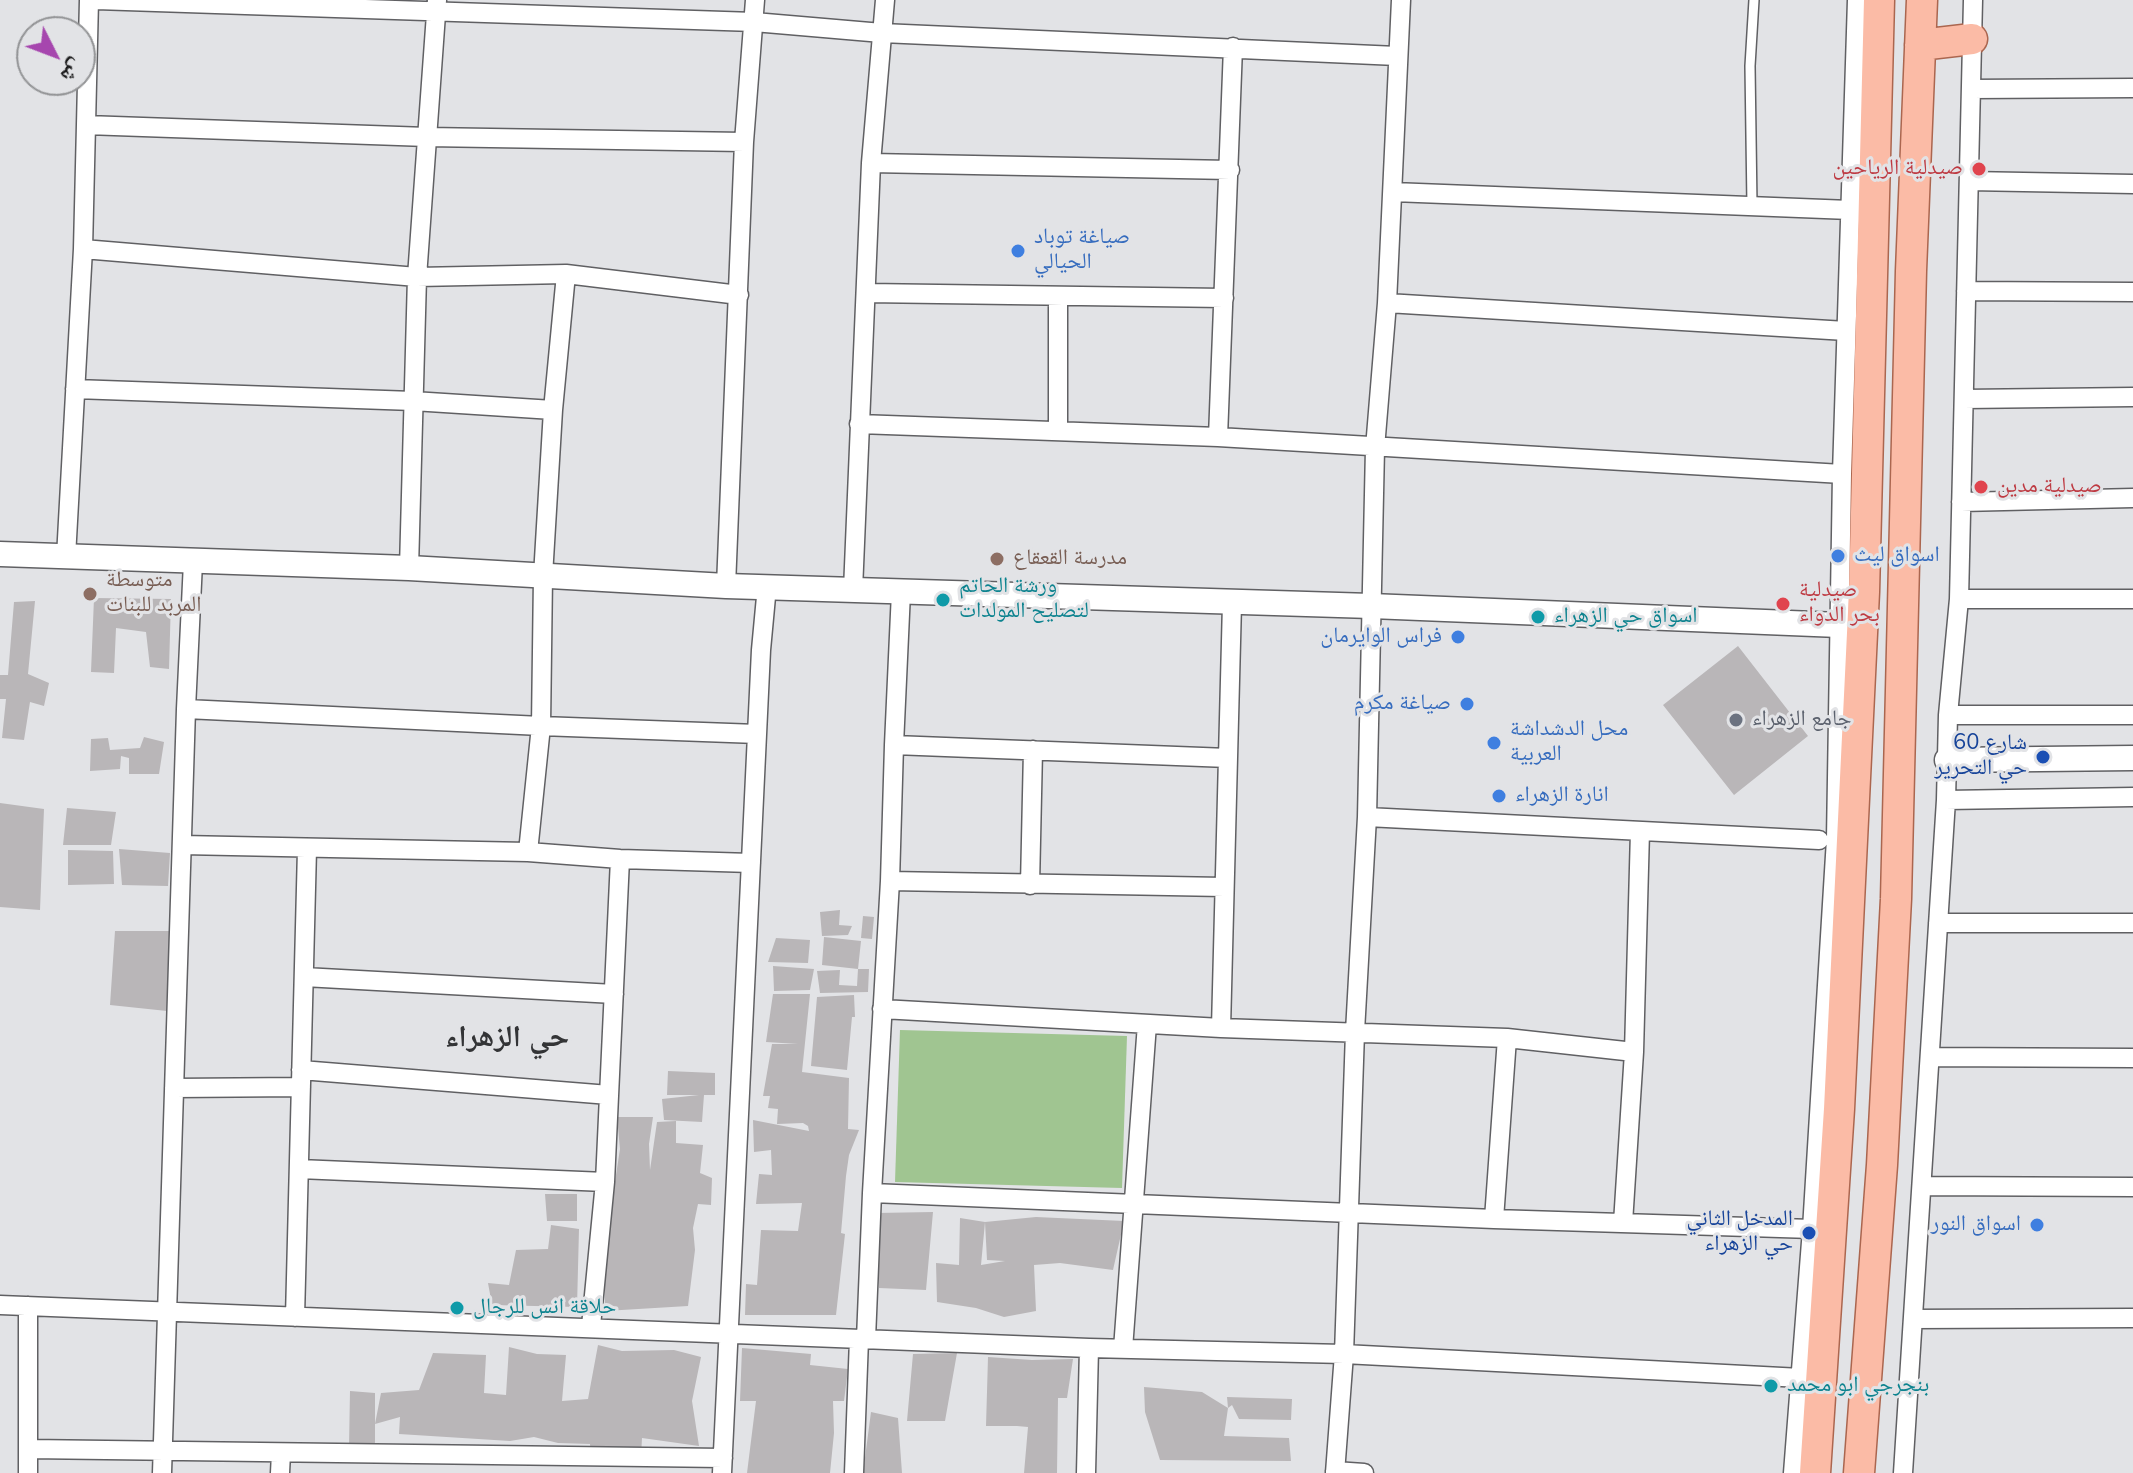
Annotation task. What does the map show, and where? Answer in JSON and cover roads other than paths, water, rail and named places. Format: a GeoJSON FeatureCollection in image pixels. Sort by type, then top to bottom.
{"type":"FeatureCollection","features":[{"type":"Feature","properties":{"kind":"main road"},"geometry":{"type":"LineString","coordinates":[[1815,1473],[1835,1165],[1829,1111],[1851,458],[1868,336],[1879,0]]}},
{"type":"Feature","properties":{"kind":"main road"},"geometry":{"type":"LineString","coordinates":[[1859,1473],[1882,1165],[1896,899],[1911,271],[1922,0]]}},
{"type":"Feature","properties":{"kind":"main road"},"geometry":{"type":"LineString","coordinates":[[1920,45],[1972,39]]}},
{"type":"Feature","properties":{"kind":"main road"},"geometry":{"type":"LineString","coordinates":[[1835,1165],[1882,1165]]}},
{"type":"Feature","properties":{"kind":"street"},"geometry":{"type":"LineString","coordinates":[[66,557],[83,249],[89,0]]}},
{"type":"Feature","properties":{"kind":"street"},"geometry":{"type":"LineString","coordinates":[[96,0],[437,5],[754,22],[882,33],[1397,56]]}},
{"type":"Feature","properties":{"kind":"street"},"geometry":{"type":"LineString","coordinates":[[726,586],[744,142],[755,0]]}},
{"type":"Feature","properties":{"kind":"street"},"geometry":{"type":"LineString","coordinates":[[853,590],[871,163],[885,0]]}},
{"type":"Feature","properties":{"kind":"street"},"geometry":{"type":"LineString","coordinates":[[1364,1473],[1335,1472],[1344,1354],[1355,1032],[1367,817],[1375,448],[1387,303],[1401,0]]}},
{"type":"Feature","properties":{"kind":"street"},"geometry":{"type":"LineString","coordinates":[[1793,1473],[1812,1229],[1829,1111],[1839,625],[1851,458],[1846,331],[1857,0]]}},
{"type":"Feature","properties":{"kind":"street"},"geometry":{"type":"LineString","coordinates":[[1903,1473],[1946,800],[1948,715],[1959,599],[1973,0]]}},
{"type":"Feature","properties":{"kind":"street"},"geometry":{"type":"LineString","coordinates":[[409,568],[417,277],[437,5]]}},
{"type":"Feature","properties":{"kind":"street"},"geometry":{"type":"LineString","coordinates":[[1218,437],[1233,47]]}},
{"type":"Feature","properties":{"kind":"street"},"geometry":{"type":"LineString","coordinates":[[1971,89],[2133,88]]}},
{"type":"Feature","properties":{"kind":"street"},"geometry":{"type":"LineString","coordinates":[[86,125],[427,137],[744,142]]}},
{"type":"Feature","properties":{"kind":"street"},"geometry":{"type":"LineString","coordinates":[[871,163],[1230,170]]}},
{"type":"Feature","properties":{"kind":"street"},"geometry":{"type":"LineString","coordinates":[[1969,181],[2133,184]]}},
{"type":"Feature","properties":{"kind":"street"},"geometry":{"type":"LineString","coordinates":[[1393,192],[1850,210]]}},
{"type":"Feature","properties":{"kind":"street"},"geometry":{"type":"LineString","coordinates":[[83,249],[417,277],[566,274],[739,295]]}},
{"type":"Feature","properties":{"kind":"street"},"geometry":{"type":"LineString","coordinates":[[528,852],[541,726],[543,576],[553,410],[566,274]]}},
{"type":"Feature","properties":{"kind":"street"},"geometry":{"type":"LineString","coordinates":[[1966,291],[2133,292]]}},
{"type":"Feature","properties":{"kind":"street"},"geometry":{"type":"LineString","coordinates":[[867,293],[1224,298]]}},
{"type":"Feature","properties":{"kind":"street"},"geometry":{"type":"LineString","coordinates":[[1058,296],[1058,431]]}},
{"type":"Feature","properties":{"kind":"street"},"geometry":{"type":"LineString","coordinates":[[1387,303],[1846,331]]}},
{"type":"Feature","properties":{"kind":"street"},"geometry":{"type":"LineString","coordinates":[[75,389],[413,401],[553,410]]}},
{"type":"Feature","properties":{"kind":"street"},"geometry":{"type":"LineString","coordinates":[[1964,399],[2133,397]]}},
{"type":"Feature","properties":{"kind":"street"},"geometry":{"type":"LineString","coordinates":[[859,424],[1218,437],[1375,448],[1851,458]]}},
{"type":"Feature","properties":{"kind":"street"},"geometry":{"type":"LineString","coordinates":[[1961,502],[2133,498]]}},
{"type":"Feature","properties":{"kind":"street"},"geometry":{"type":"LineString","coordinates":[[0,554],[409,568],[726,586],[1371,606],[1839,625]]}},
{"type":"Feature","properties":{"kind":"street"},"geometry":{"type":"LineString","coordinates":[[162,1473],[193,562]]}},
{"type":"Feature","properties":{"kind":"street"},"geometry":{"type":"LineString","coordinates":[[29,1449],[281,1453],[579,1465],[722,1466],[761,650],[767,586]]}},
{"type":"Feature","properties":{"kind":"street"},"geometry":{"type":"LineString","coordinates":[[854,1473],[890,881],[901,592]]}},
{"type":"Feature","properties":{"kind":"street"},"geometry":{"type":"LineString","coordinates":[[1959,599],[2133,599]]}},
{"type":"Feature","properties":{"kind":"street"},"geometry":{"type":"LineString","coordinates":[[1221,1028],[1232,603]]}},
{"type":"Feature","properties":{"kind":"street"},"geometry":{"type":"LineString","coordinates":[[186,709],[757,734]]}},
{"type":"Feature","properties":{"kind":"street"},"geometry":{"type":"LineString","coordinates":[[1948,715],[2133,715]]}},
{"type":"Feature","properties":{"kind":"street"},"geometry":{"type":"LineString","coordinates":[[894,745],[1228,758]]}},
{"type":"Feature","properties":{"kind":"street"},"geometry":{"type":"LineString","coordinates":[[1030,885],[1033,750]]}},
{"type":"Feature","properties":{"kind":"street"},"geometry":{"type":"LineString","coordinates":[[1947,760],[2133,758]]}},
{"type":"Feature","properties":{"kind":"street"},"geometry":{"type":"LineString","coordinates":[[1946,800],[2133,797]]}},
{"type":"Feature","properties":{"kind":"street"},"geometry":{"type":"LineString","coordinates":[[1367,817],[1819,840]]}},
{"type":"Feature","properties":{"kind":"street"},"geometry":{"type":"LineString","coordinates":[[1623,1223],[1634,1052],[1640,831]]}},
{"type":"Feature","properties":{"kind":"street"},"geometry":{"type":"LineString","coordinates":[[182,845],[528,852],[620,859],[751,863]]}},
{"type":"Feature","properties":{"kind":"street"},"geometry":{"type":"LineString","coordinates":[[295,1317],[307,849]]}},
{"type":"Feature","properties":{"kind":"street"},"geometry":{"type":"LineString","coordinates":[[591,1326],[605,1182],[620,859]]}},
{"type":"Feature","properties":{"kind":"street"},"geometry":{"type":"LineString","coordinates":[[890,881],[1224,887]]}},
{"type":"Feature","properties":{"kind":"street"},"geometry":{"type":"LineString","coordinates":[[1938,923],[2133,923]]}},
{"type":"Feature","properties":{"kind":"street"},"geometry":{"type":"LineString","coordinates":[[304,977],[614,994]]}},
{"type":"Feature","properties":{"kind":"street"},"geometry":{"type":"LineString","coordinates":[[882,1009],[1221,1028],[1507,1038],[1634,1052]]}},
{"type":"Feature","properties":{"kind":"street"},"geometry":{"type":"LineString","coordinates":[[1123,1349],[1147,1024]]}},
{"type":"Feature","properties":{"kind":"street"},"geometry":{"type":"LineString","coordinates":[[1494,1219],[1507,1038]]}},
{"type":"Feature","properties":{"kind":"street"},"geometry":{"type":"LineString","coordinates":[[1930,1057],[2133,1058]]}},
{"type":"Feature","properties":{"kind":"street"},"geometry":{"type":"LineString","coordinates":[[174,1088],[301,1078],[609,1095]]}},
{"type":"Feature","properties":{"kind":"street"},"geometry":{"type":"LineString","coordinates":[[299,1169],[605,1182]]}},
{"type":"Feature","properties":{"kind":"street"},"geometry":{"type":"LineString","coordinates":[[1922,1186],[2133,1187]]}},
{"type":"Feature","properties":{"kind":"street"},"geometry":{"type":"LineString","coordinates":[[872,1193],[1812,1229]]}},
{"type":"Feature","properties":{"kind":"street"},"geometry":{"type":"LineString","coordinates":[[0,1305],[1089,1348],[1344,1354],[1801,1378]]}},
{"type":"Feature","properties":{"kind":"street"},"geometry":{"type":"LineString","coordinates":[[28,1306],[28,1473]]}},
{"type":"Feature","properties":{"kind":"street"},"geometry":{"type":"LineString","coordinates":[[1913,1319],[2133,1318]]}},
{"type":"Feature","properties":{"kind":"street"},"geometry":{"type":"LineString","coordinates":[[1086,1473],[1089,1348]]}},
{"type":"Feature","properties":{"kind":"street"},"geometry":{"type":"LineString","coordinates":[[280,1473],[281,1453]]}},
{"type":"Feature","properties":{"kind":"lane"},"geometry":{"type":"LineString","coordinates":[[1752,206],[1750,66],[1754,0]]}},
{"type":"Feature","properties":{"kind":"place","name":"صيدلية الرياحين"},"geometry":{"type":"Point","coordinates":[1979,169]}},
{"type":"Feature","properties":{"kind":"place","name":"صياغة توباد الحيالي"},"geometry":{"type":"Point","coordinates":[1018,251]}},
{"type":"Feature","properties":{"kind":"place","name":"صيدلية مدين"},"geometry":{"type":"Point","coordinates":[1981,487]}},
{"type":"Feature","properties":{"kind":"place","name":"اسواق ليث"},"geometry":{"type":"Point","coordinates":[1838,556]}},
{"type":"Feature","properties":{"kind":"place","name":"مدرسة القعقاع"},"geometry":{"type":"Point","coordinates":[997,559]}},
{"type":"Feature","properties":{"kind":"place","name":"متوسطة المربد للبنات"},"geometry":{"type":"Point","coordinates":[90,594]}},
{"type":"Feature","properties":{"kind":"place","name":"ورشة الحاتم لتصليح المولدات"},"geometry":{"type":"Point","coordinates":[943,600]}},
{"type":"Feature","properties":{"kind":"place","name":"صيدلية بحر الدواء"},"geometry":{"type":"Point","coordinates":[1783,604]}},
{"type":"Feature","properties":{"kind":"place","name":"اسواق حي الزهراء"},"geometry":{"type":"Point","coordinates":[1538,617]}},
{"type":"Feature","properties":{"kind":"place","name":"فراس الوايرمان"},"geometry":{"type":"Point","coordinates":[1458,637]}},
{"type":"Feature","properties":{"kind":"place","name":"صياغة مكرم"},"geometry":{"type":"Point","coordinates":[1467,704]}},
{"type":"Feature","properties":{"kind":"place","name":"جامع الزهراء"},"geometry":{"type":"Point","coordinates":[1736,720]}},
{"type":"Feature","properties":{"kind":"place","name":"محل الدشداشة العربية"},"geometry":{"type":"Point","coordinates":[1494,743]}},
{"type":"Feature","properties":{"kind":"place","name":"شارع 60 حي التحرير"},"geometry":{"type":"Point","coordinates":[2043,757]}},
{"type":"Feature","properties":{"kind":"place","name":"انارة الزهراء"},"geometry":{"type":"Point","coordinates":[1499,796]}},
{"type":"Feature","properties":{"kind":"place","name":"اسواق النور"},"geometry":{"type":"Point","coordinates":[2037,1225]}},
{"type":"Feature","properties":{"kind":"place","name":"المدخل الثاني حي الزهراء"},"geometry":{"type":"Point","coordinates":[1809,1233]}},
{"type":"Feature","properties":{"kind":"place","name":"حلاقة انس للرجال"},"geometry":{"type":"Point","coordinates":[457,1308]}},
{"type":"Feature","properties":{"kind":"place","name":"بنجرجي ابو محمد"},"geometry":{"type":"Point","coordinates":[1771,1386]}},
{"type":"Feature","properties":{"kind":"district","name":"حي الزهراء"},"geometry":{"type":"Point","coordinates":[507,1039]}}]}
